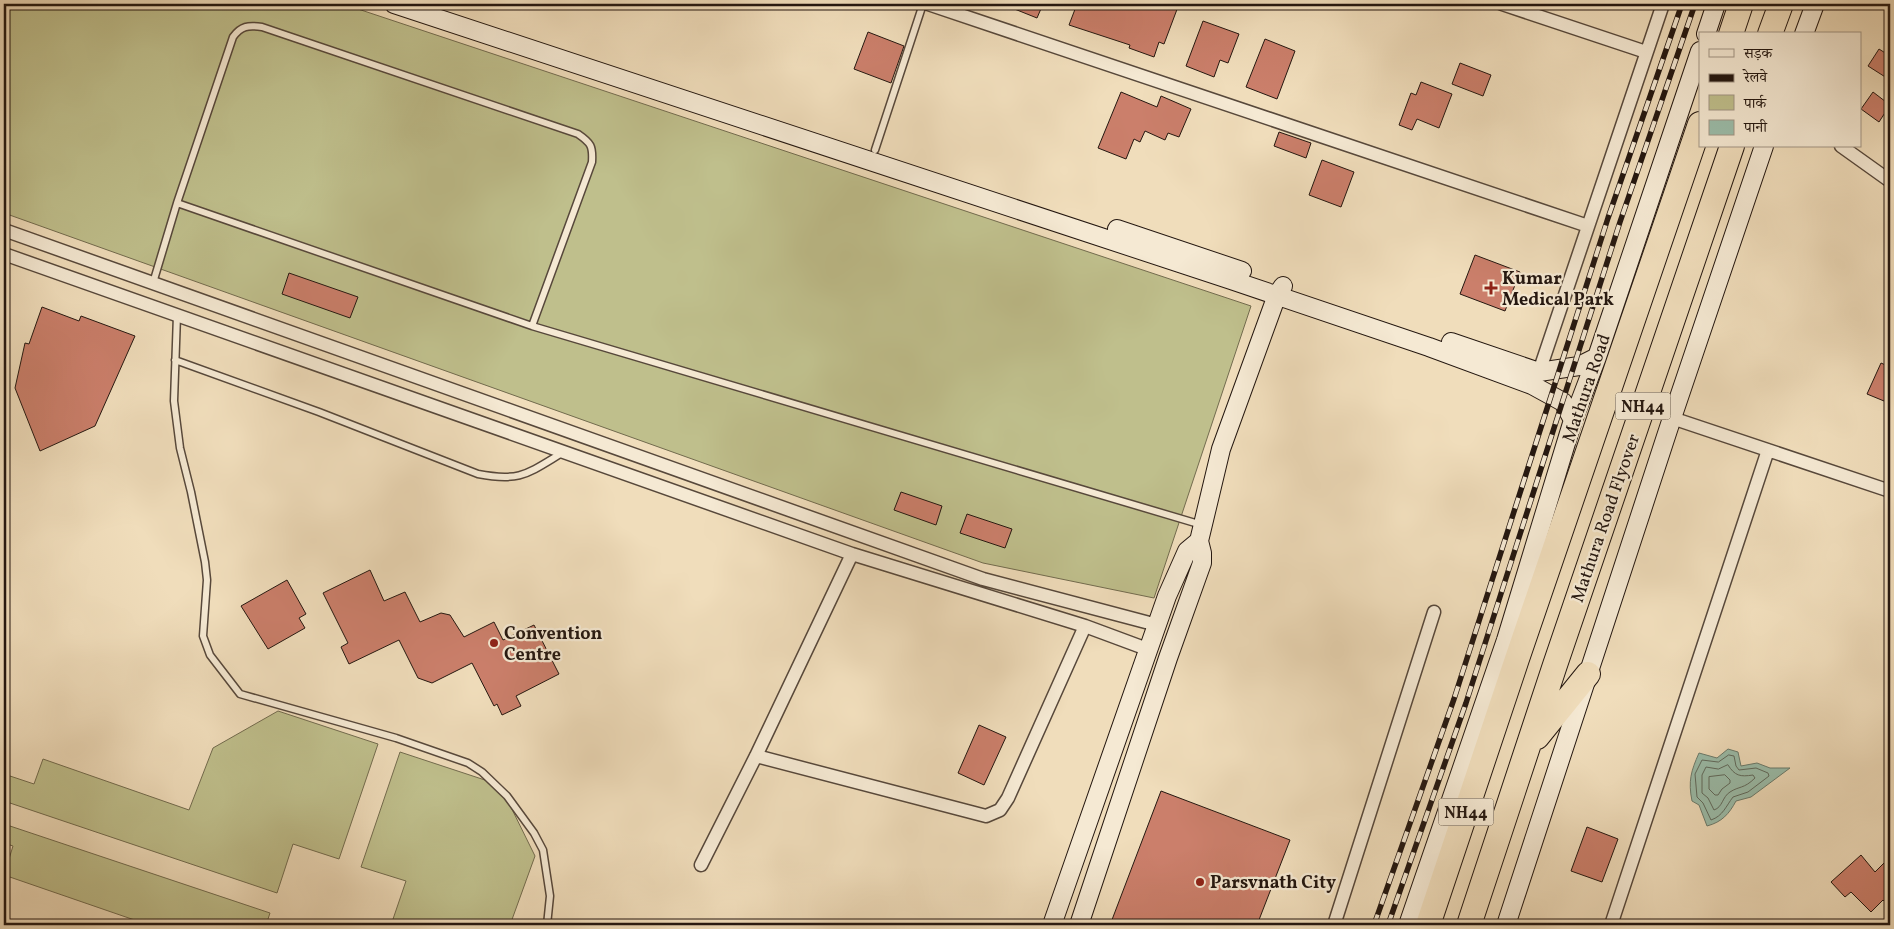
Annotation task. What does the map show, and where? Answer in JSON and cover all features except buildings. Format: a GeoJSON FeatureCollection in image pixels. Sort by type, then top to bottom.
{"type":"FeatureCollection","features":[{"type":"Feature","properties":{"kind":"highway"},"geometry":{"type":"LineString","coordinates":[[1732,32],[1741,4]]}},
{"type":"Feature","properties":{"kind":"highway"},"geometry":{"type":"LineString","coordinates":[[1771,32],[1781,4]]}},
{"type":"Feature","properties":{"kind":"highway","name":"NH44"},"geometry":{"type":"LineString","coordinates":[[1428,925],[1504,699],[1516,637],[1699,127]]}},
{"type":"Feature","properties":{"kind":"highway","name":"Mathura Road Flyover"},"geometry":{"type":"LineString","coordinates":[[1528,748],[1731,148]]}},
{"type":"Feature","properties":{"kind":"highway"},"geometry":{"type":"LineString","coordinates":[[1528,748],[1588,674]]}},
{"type":"Feature","properties":{"kind":"highway","name":"NH44"},"geometry":{"type":"LineString","coordinates":[[1470,925],[1528,748]]}},
{"type":"Feature","properties":{"kind":"street"},"geometry":{"type":"LineString","coordinates":[[394,4],[1538,372],[1578,366],[1597,357]]}},
{"type":"Feature","properties":{"kind":"street"},"geometry":{"type":"LineString","coordinates":[[431,4],[875,150],[1280,290],[1532,385],[1563,402],[1573,420]]}},
{"type":"Feature","properties":{"kind":"street"},"geometry":{"type":"LineString","coordinates":[[928,4],[1588,226]]}},
{"type":"Feature","properties":{"kind":"street"},"geometry":{"type":"LineString","coordinates":[[1502,4],[1646,52]]}},
{"type":"Feature","properties":{"kind":"street"},"geometry":{"type":"LineString","coordinates":[[1538,372],[1662,4]]}},
{"type":"Feature","properties":{"kind":"street"},"geometry":{"type":"LineString","coordinates":[[1707,32],[1716,4]]}},
{"type":"Feature","properties":{"kind":"street"},"geometry":{"type":"LineString","coordinates":[[1805,32],[1814,4]]}},
{"type":"Feature","properties":{"kind":"street","name":"Mathura Road"},"geometry":{"type":"LineString","coordinates":[[1408,925],[1516,637],[1573,420],[1597,357],[1699,54]]}},
{"type":"Feature","properties":{"kind":"street"},"geometry":{"type":"LineString","coordinates":[[1506,925],[1672,418],[1763,148]]}},
{"type":"Feature","properties":{"kind":"street"},"geometry":{"type":"LineString","coordinates":[[1844,148],[1890,182]]}},
{"type":"Feature","properties":{"kind":"street"},"geometry":{"type":"LineString","coordinates":[[4,230],[983,579],[1157,625]]}},
{"type":"Feature","properties":{"kind":"street"},"geometry":{"type":"LineString","coordinates":[[4,254],[852,554],[1085,626],[1147,649]]}},
{"type":"Feature","properties":{"kind":"street"},"geometry":{"type":"LineString","coordinates":[[1079,925],[1202,563],[1201,533],[1221,449],[1280,290]]}},
{"type":"Feature","properties":{"kind":"street"},"geometry":{"type":"LineString","coordinates":[[1672,418],[1890,492]]}},
{"type":"Feature","properties":{"kind":"street"},"geometry":{"type":"LineString","coordinates":[[1611,925],[1768,450]]}},
{"type":"Feature","properties":{"kind":"street"},"geometry":{"type":"LineString","coordinates":[[1052,925],[1147,649],[1182,560],[1201,533]]}},
{"type":"Feature","properties":{"kind":"street"},"geometry":{"type":"LineString","coordinates":[[701,865],[756,756],[852,554]]}},
{"type":"Feature","properties":{"kind":"street"},"geometry":{"type":"LineString","coordinates":[[1334,925],[1434,612]]}},
{"type":"Feature","properties":{"kind":"street"},"geometry":{"type":"LineString","coordinates":[[756,756],[986,816],[1000,810],[1008,798],[1085,626]]}},
{"type":"Feature","properties":{"kind":"lane"},"geometry":{"type":"LineString","coordinates":[[875,150],[923,4]]}},
{"type":"Feature","properties":{"kind":"lane"},"geometry":{"type":"LineString","coordinates":[[153,283],[177,203],[233,37],[240,28],[250,25],[262,27],[578,134],[587,140],[592,149],[592,162],[532,326]]}},
{"type":"Feature","properties":{"kind":"lane"},"geometry":{"type":"LineString","coordinates":[[177,203],[532,326],[1201,533]]}},
{"type":"Feature","properties":{"kind":"lane"},"geometry":{"type":"LineString","coordinates":[[177,315],[174,401],[180,448],[206,562],[208,580],[203,636],[210,655],[240,694],[396,738],[468,764],[482,772],[507,796],[534,832],[543,850],[550,896],[547,925]]}},
{"type":"Feature","properties":{"kind":"lane"},"geometry":{"type":"LineString","coordinates":[[175,360],[319,412],[478,474],[510,478],[519,476],[534,470],[563,452]]}},
{"type":"Feature","properties":{"kind":"green space"},"geometry":{"type":"Polygon","coordinates":[[[4,4],[343,4],[1251,306],[1154,598],[983,563],[4,213],[4,4]]]}},
{"type":"Feature","properties":{"kind":"green space"},"geometry":{"type":"Polygon","coordinates":[[[278,711],[378,744],[339,859],[293,844],[277,893],[4,801],[4,774],[34,784],[43,759],[189,810],[213,748],[278,711]]]}},
{"type":"Feature","properties":{"kind":"green space"},"geometry":{"type":"Polygon","coordinates":[[[400,752],[500,785],[535,856],[510,925],[391,925],[406,881],[361,867],[400,752]]]}},
{"type":"Feature","properties":{"kind":"green space"},"geometry":{"type":"Polygon","coordinates":[[[4,824],[270,913],[266,925],[149,925],[4,875],[13,846],[4,843],[4,824]]]}},
{"type":"Feature","properties":{"kind":"water"},"geometry":{"type":"Polygon","coordinates":[[[1728,749],[1738,752],[1741,766],[1757,763],[1770,768],[1790,768],[1751,797],[1736,801],[1725,817],[1707,826],[1699,805],[1692,801],[1690,782],[1692,771],[1699,753],[1717,758],[1728,749]]]}},
{"type":"Feature","properties":{"kind":"railway"},"geometry":{"type":"LineString","coordinates":[[1374,925],[1454,699],[1608,218],[1682,4]]}},
{"type":"Feature","properties":{"kind":"railway"},"geometry":{"type":"LineString","coordinates":[[1388,925],[1466,703],[1620,222],[1695,4]]}},
{"type":"Feature","properties":{"kind":"place","name":"Kumar Medical Park"},"geometry":{"type":"Point","coordinates":[1491,288]}},
{"type":"Feature","properties":{"kind":"place","name":"Convention Centre"},"geometry":{"type":"Point","coordinates":[494,643]}},
{"type":"Feature","properties":{"kind":"place","name":"Parsvnath City"},"geometry":{"type":"Point","coordinates":[1200,882]}}]}
